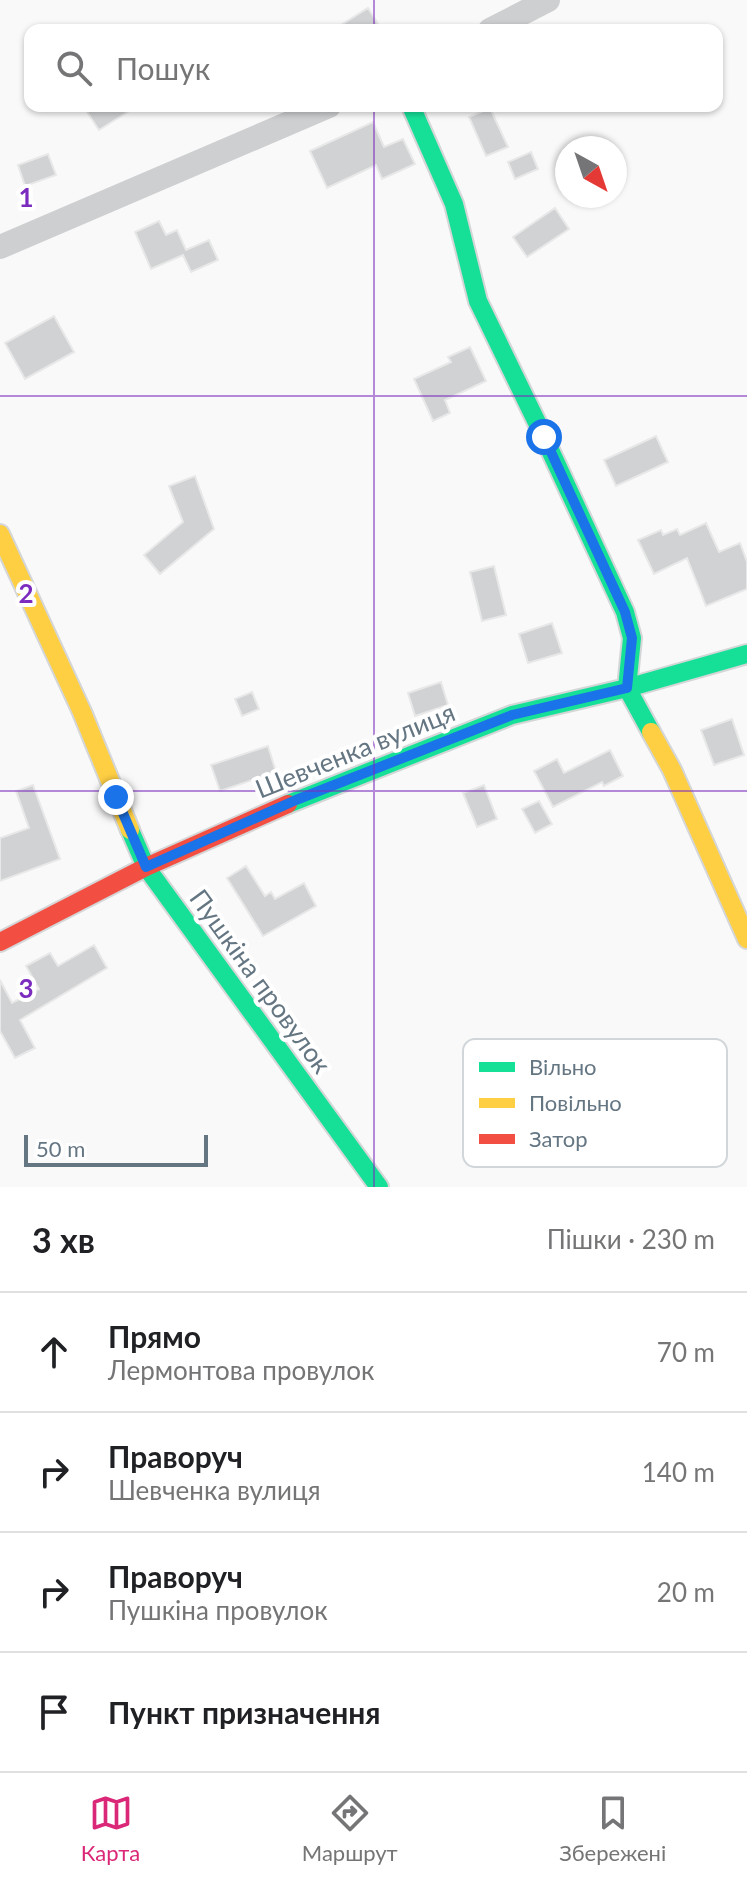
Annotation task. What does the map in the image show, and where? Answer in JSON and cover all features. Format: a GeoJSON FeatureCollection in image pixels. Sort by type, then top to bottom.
{"type":"FeatureCollection","features":[{"type":"Feature","properties":{"kind":"street"},"geometry":{"type":"LineString","coordinates":[[502,24],[548,0]]}},
{"type":"Feature","properties":{"kind":"street"},"geometry":{"type":"LineString","coordinates":[[0,247],[315,112]]}},
{"type":"Feature","properties":{"kind":"street"},"geometry":{"type":"LineString","coordinates":[[414,112],[454,204],[478,301],[625,612],[632,638],[627,688],[672,770],[747,939]]}},
{"type":"Feature","properties":{"kind":"street","name":"Пушкіна провулок"},"geometry":{"type":"LineString","coordinates":[[0,534],[82,712],[146,867],[379,1187]]}},
{"type":"Feature","properties":{"kind":"street","name":"Шевченка вулиця"},"geometry":{"type":"LineString","coordinates":[[0,942],[146,867],[296,800],[512,715],[627,688],[747,654]]}},
{"type":"Feature","properties":{"kind":"building"},"geometry":{"type":"Polygon","coordinates":[[[368,8],[378,24],[343,24],[368,8]]]}},
{"type":"Feature","properties":{"kind":"building"},"geometry":{"type":"Polygon","coordinates":[[[87,112],[128,112],[99,130],[87,112]]]}},
{"type":"Feature","properties":{"kind":"building"},"geometry":{"type":"Polygon","coordinates":[[[492,112],[508,147],[486,156],[469,117],[492,112]]]}},
{"type":"Feature","properties":{"kind":"building"},"geometry":{"type":"Polygon","coordinates":[[[373,122],[384,147],[403,139],[415,164],[382,179],[376,165],[327,188],[310,151],[373,122]]]}},
{"type":"Feature","properties":{"kind":"building"},"geometry":{"type":"Polygon","coordinates":[[[531,152],[538,169],[515,179],[508,162],[531,152]]]}},
{"type":"Feature","properties":{"kind":"building"},"geometry":{"type":"Polygon","coordinates":[[[48,154],[56,175],[25,186],[18,165],[48,154]]]}},
{"type":"Feature","properties":{"kind":"building"},"geometry":{"type":"Polygon","coordinates":[[[555,208],[569,229],[527,257],[513,237],[555,208]]]}},
{"type":"Feature","properties":{"kind":"building"},"geometry":{"type":"Polygon","coordinates":[[[159,221],[166,235],[177,230],[186,250],[209,240],[218,260],[191,272],[183,255],[151,269],[135,232],[159,221]]]}},
{"type":"Feature","properties":{"kind":"building"},"geometry":{"type":"Polygon","coordinates":[[[54,316],[74,352],[25,379],[5,343],[54,316]]]}},
{"type":"Feature","properties":{"kind":"building"},"geometry":{"type":"Polygon","coordinates":[[[470,347],[486,381],[445,400],[450,413],[433,421],[414,379],[451,362],[448,357],[470,347]]]}},
{"type":"Feature","properties":{"kind":"building"},"geometry":{"type":"Polygon","coordinates":[[[656,436],[668,462],[616,486],[604,460],[656,436]]]}},
{"type":"Feature","properties":{"kind":"building"},"geometry":{"type":"Polygon","coordinates":[[[195,476],[214,529],[160,574],[144,555],[183,522],[169,486],[195,476]]]}},
{"type":"Feature","properties":{"kind":"building"},"geometry":{"type":"Polygon","coordinates":[[[706,523],[719,552],[740,543],[747,562],[747,589],[706,606],[687,558],[654,574],[638,540],[661,530],[663,535],[677,529],[680,535],[706,523]]]}},
{"type":"Feature","properties":{"kind":"building"},"geometry":{"type":"Polygon","coordinates":[[[494,566],[506,615],[482,621],[470,572],[494,566]]]}},
{"type":"Feature","properties":{"kind":"building"},"geometry":{"type":"Polygon","coordinates":[[[552,623],[562,653],[528,663],[519,634],[552,623]]]}},
{"type":"Feature","properties":{"kind":"building"},"geometry":{"type":"Polygon","coordinates":[[[441,682],[448,705],[415,716],[408,693],[441,682]]]}},
{"type":"Feature","properties":{"kind":"building"},"geometry":{"type":"Polygon","coordinates":[[[252,692],[259,709],[242,716],[235,699],[252,692]]]}},
{"type":"Feature","properties":{"kind":"building"},"geometry":{"type":"Polygon","coordinates":[[[732,719],[744,755],[714,765],[701,730],[732,719]]]}},
{"type":"Feature","properties":{"kind":"building"},"geometry":{"type":"Polygon","coordinates":[[[268,746],[276,772],[220,791],[211,765],[268,746]]]}},
{"type":"Feature","properties":{"kind":"building"},"geometry":{"type":"Polygon","coordinates":[[[610,750],[623,776],[604,786],[602,782],[553,807],[534,771],[557,759],[564,773],[610,750]]]}},
{"type":"Feature","properties":{"kind":"building"},"geometry":{"type":"Polygon","coordinates":[[[33,785],[60,859],[0,881],[0,838],[29,828],[16,791],[33,785]]]}},
{"type":"Feature","properties":{"kind":"building"},"geometry":{"type":"Polygon","coordinates":[[[484,785],[497,819],[477,827],[463,793],[484,785]]]}},
{"type":"Feature","properties":{"kind":"building"},"geometry":{"type":"Polygon","coordinates":[[[539,801],[552,824],[535,833],[522,809],[539,801]]]}},
{"type":"Feature","properties":{"kind":"building"},"geometry":{"type":"Polygon","coordinates":[[[246,866],[265,896],[271,892],[275,899],[304,883],[316,906],[263,936],[227,878],[246,866]]]}},
{"type":"Feature","properties":{"kind":"building"},"geometry":{"type":"Polygon","coordinates":[[[94,945],[107,968],[20,1020],[35,1048],[15,1058],[0,1031],[0,980],[12,1003],[39,989],[26,966],[50,953],[58,966],[94,945]]]}},
{"type":"Feature","properties":{"kind":"traffic: fast"},"geometry":{"type":"LineString","coordinates":[[414,112],[454,204],[478,301],[625,612],[632,638],[627,688],[651,732]]}},
{"type":"Feature","properties":{"kind":"traffic: fast"},"geometry":{"type":"LineString","coordinates":[[288,804],[512,715],[627,688],[747,654]]}},
{"type":"Feature","properties":{"kind":"traffic: fast"},"geometry":{"type":"LineString","coordinates":[[130,830],[146,867],[379,1187]]}},
{"type":"Feature","properties":{"kind":"traffic: slow"},"geometry":{"type":"LineString","coordinates":[[0,534],[82,712],[130,830]]}},
{"type":"Feature","properties":{"kind":"traffic: slow"},"geometry":{"type":"LineString","coordinates":[[651,732],[672,770],[747,939]]}},
{"type":"Feature","properties":{"kind":"traffic: jam"},"geometry":{"type":"LineString","coordinates":[[0,942],[146,867],[288,804]]}},
{"type":"Feature","properties":{"kind":"route"},"geometry":{"type":"LineString","coordinates":[[116,797],[146,867],[296,800],[512,715],[627,688],[632,638],[625,612],[544,437]]}}]}
